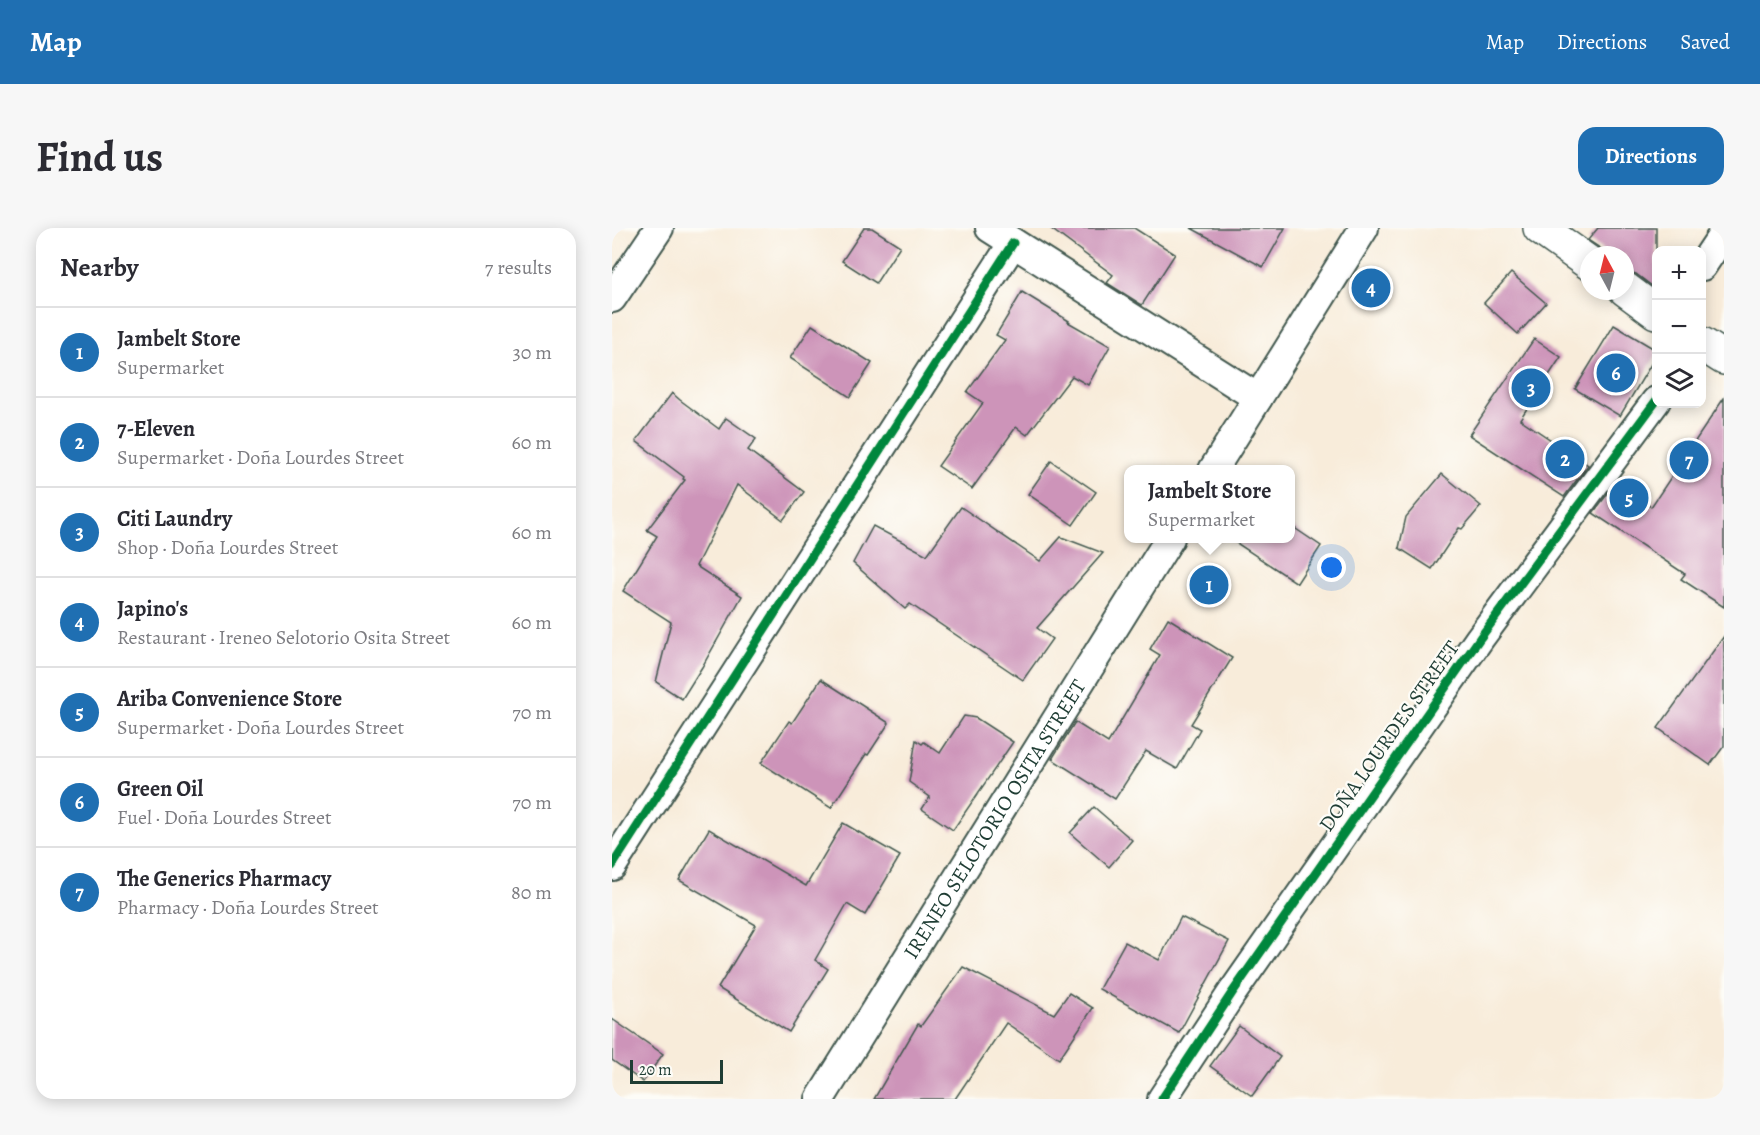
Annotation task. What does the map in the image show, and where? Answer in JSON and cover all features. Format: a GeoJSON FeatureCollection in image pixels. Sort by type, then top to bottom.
{"type":"FeatureCollection","features":[{"type":"Feature","properties":{"kind":"main road"},"geometry":{"type":"LineString","coordinates":[[1539,228],[1580,257]]}},
{"type":"Feature","properties":{"kind":"main road"},"geometry":{"type":"LineString","coordinates":[[1634,296],[1652,309]]}},
{"type":"Feature","properties":{"kind":"main road"},"geometry":{"type":"LineString","coordinates":[[1706,347],[1724,358]]}},
{"type":"Feature","properties":{"kind":"street"},"geometry":{"type":"LineString","coordinates":[[612,298],[659,228]]}},
{"type":"Feature","properties":{"kind":"street"},"geometry":{"type":"LineString","coordinates":[[990,228],[1258,398]]}},
{"type":"Feature","properties":{"kind":"street"},"geometry":{"type":"LineString","coordinates":[[1216,465],[1364,228]]}},
{"type":"Feature","properties":{"kind":"street"},"geometry":{"type":"LineString","coordinates":[[1706,259],[1724,233]]}},
{"type":"Feature","properties":{"kind":"street"},"geometry":{"type":"LineString","coordinates":[[612,866],[1013,243]]}},
{"type":"Feature","properties":{"kind":"street","name":"DOÑA LOURDES STREET"},"geometry":{"type":"LineString","coordinates":[[1162,1099],[1232,993],[1480,638],[1652,406]]}},
{"type":"Feature","properties":{"kind":"street","name":"IRENEO SELOTORIO OSITA STREET"},"geometry":{"type":"LineString","coordinates":[[820,1099],[1167,543]]}},
{"type":"Feature","properties":{"kind":"building"},"geometry":{"type":"Polygon","coordinates":[[[864,228],[872,228],[900,246],[876,283],[842,261],[864,228]]]}},
{"type":"Feature","properties":{"kind":"building"},"geometry":{"type":"Polygon","coordinates":[[[1050,228],[1134,228],[1175,254],[1142,305],[1107,283],[1113,275],[1050,228]]]}},
{"type":"Feature","properties":{"kind":"building"},"geometry":{"type":"Polygon","coordinates":[[[1191,228],[1285,228],[1263,267],[1191,228]]]}},
{"type":"Feature","properties":{"kind":"building"},"geometry":{"type":"Polygon","coordinates":[[[1598,228],[1656,228],[1656,246],[1652,246],[1652,286],[1634,273],[1634,246],[1597,246],[1588,240],[1598,228]]]}},
{"type":"Feature","properties":{"kind":"building"},"geometry":{"type":"Polygon","coordinates":[[[1511,273],[1546,303],[1518,334],[1484,303],[1511,273]]]}},
{"type":"Feature","properties":{"kind":"building"},"geometry":{"type":"Polygon","coordinates":[[[1022,292],[1110,346],[1088,385],[1072,376],[1027,435],[1016,427],[972,489],[938,466],[983,403],[967,392],[1005,340],[996,335],[1022,292]]]}},
{"type":"Feature","properties":{"kind":"building"},"geometry":{"type":"Polygon","coordinates":[[[812,325],[872,363],[850,397],[790,358],[812,325]]]}},
{"type":"Feature","properties":{"kind":"building"},"geometry":{"type":"Polygon","coordinates":[[[1614,325],[1652,348],[1652,363],[1620,416],[1575,389],[1614,325]]]}},
{"type":"Feature","properties":{"kind":"building"},"geometry":{"type":"Polygon","coordinates":[[[1534,339],[1561,357],[1520,419],[1588,465],[1564,497],[1469,435],[1534,339]]]}},
{"type":"Feature","properties":{"kind":"building"},"geometry":{"type":"Polygon","coordinates":[[[672,393],[719,429],[726,418],[756,439],[748,450],[804,492],[783,520],[737,485],[696,566],[742,596],[682,699],[656,682],[671,622],[623,591],[657,536],[647,530],[685,480],[636,441],[672,393]]]}},
{"type":"Feature","properties":{"kind":"building"},"geometry":{"type":"Polygon","coordinates":[[[1724,398],[1724,607],[1681,579],[1685,574],[1593,513],[1616,483],[1651,507],[1724,398]]]}},
{"type":"Feature","properties":{"kind":"building"},"geometry":{"type":"Polygon","coordinates":[[[1051,461],[1096,492],[1073,525],[1028,494],[1051,461]]]}},
{"type":"Feature","properties":{"kind":"building"},"geometry":{"type":"Polygon","coordinates":[[[1442,474],[1481,506],[1462,529],[1459,528],[1432,569],[1399,548],[1406,517],[1442,474]]]}},
{"type":"Feature","properties":{"kind":"building"},"geometry":{"type":"Polygon","coordinates":[[[961,507],[1040,561],[1061,537],[1103,553],[1037,628],[1052,639],[1023,680],[910,604],[905,609],[853,563],[873,526],[927,555],[961,507]]]}},
{"type":"Feature","properties":{"kind":"building"},"geometry":{"type":"Polygon","coordinates":[[[1295,528],[1321,546],[1297,583],[1237,543],[1295,543],[1295,528]]]}},
{"type":"Feature","properties":{"kind":"building"},"geometry":{"type":"Polygon","coordinates":[[[1168,618],[1232,658],[1191,724],[1200,729],[1177,769],[1146,751],[1115,799],[1052,759],[1075,722],[1108,743],[1160,655],[1150,649],[1168,618]]]}},
{"type":"Feature","properties":{"kind":"building"},"geometry":{"type":"Polygon","coordinates":[[[1724,636],[1724,746],[1710,765],[1658,728],[1724,636]]]}},
{"type":"Feature","properties":{"kind":"building"},"geometry":{"type":"Polygon","coordinates":[[[821,679],[889,723],[831,808],[761,763],[789,721],[792,723],[821,679]]]}},
{"type":"Feature","properties":{"kind":"building"},"geometry":{"type":"Polygon","coordinates":[[[964,716],[976,718],[1013,742],[953,830],[922,809],[930,797],[909,782],[916,740],[922,744],[924,742],[940,753],[964,716]]]}},
{"type":"Feature","properties":{"kind":"building"},"geometry":{"type":"Polygon","coordinates":[[[1094,807],[1132,840],[1109,867],[1070,833],[1094,807]]]}},
{"type":"Feature","properties":{"kind":"building"},"geometry":{"type":"Polygon","coordinates":[[[843,823],[900,856],[865,915],[847,904],[815,960],[828,969],[789,1032],[718,988],[756,925],[679,880],[709,829],[806,886],[843,823]]]}},
{"type":"Feature","properties":{"kind":"building"},"geometry":{"type":"Polygon","coordinates":[[[1181,917],[1229,941],[1179,1033],[1099,989],[1125,942],[1159,960],[1181,917]]]}},
{"type":"Feature","properties":{"kind":"building"},"geometry":{"type":"Polygon","coordinates":[[[963,967],[1054,1014],[1069,993],[1093,1008],[1059,1059],[1006,1023],[955,1099],[874,1099],[918,1024],[921,1026],[963,967]]]}},
{"type":"Feature","properties":{"kind":"building"},"geometry":{"type":"Polygon","coordinates":[[[612,1019],[663,1054],[643,1082],[612,1060],[612,1019]]]}},
{"type":"Feature","properties":{"kind":"building"},"geometry":{"type":"Polygon","coordinates":[[[1239,1026],[1280,1057],[1252,1096],[1210,1066],[1239,1026]]]}},
{"type":"Feature","properties":{"kind":"cycle path"},"geometry":{"type":"LineString","coordinates":[[612,866],[1013,243]]}},
{"type":"Feature","properties":{"kind":"cycle path"},"geometry":{"type":"LineString","coordinates":[[1162,1099],[1232,993],[1480,638],[1652,406]]}},
{"type":"Feature","properties":{"kind":"place","name":"Japino's"},"geometry":{"type":"Point","coordinates":[1371,288]}},
{"type":"Feature","properties":{"kind":"place","name":"Green Oil"},"geometry":{"type":"Point","coordinates":[1616,373]}},
{"type":"Feature","properties":{"kind":"place","name":"Citi Laundry"},"geometry":{"type":"Point","coordinates":[1531,388]}},
{"type":"Feature","properties":{"kind":"place","name":"7-Eleven"},"geometry":{"type":"Point","coordinates":[1565,459]}},
{"type":"Feature","properties":{"kind":"place","name":"The Generics Pharmacy"},"geometry":{"type":"Point","coordinates":[1689,460]}},
{"type":"Feature","properties":{"kind":"place","name":"Ariba Convenience Store"},"geometry":{"type":"Point","coordinates":[1629,498]}},
{"type":"Feature","properties":{"kind":"place","name":"Jambelt Store"},"geometry":{"type":"Point","coordinates":[1209,585]}}]}
